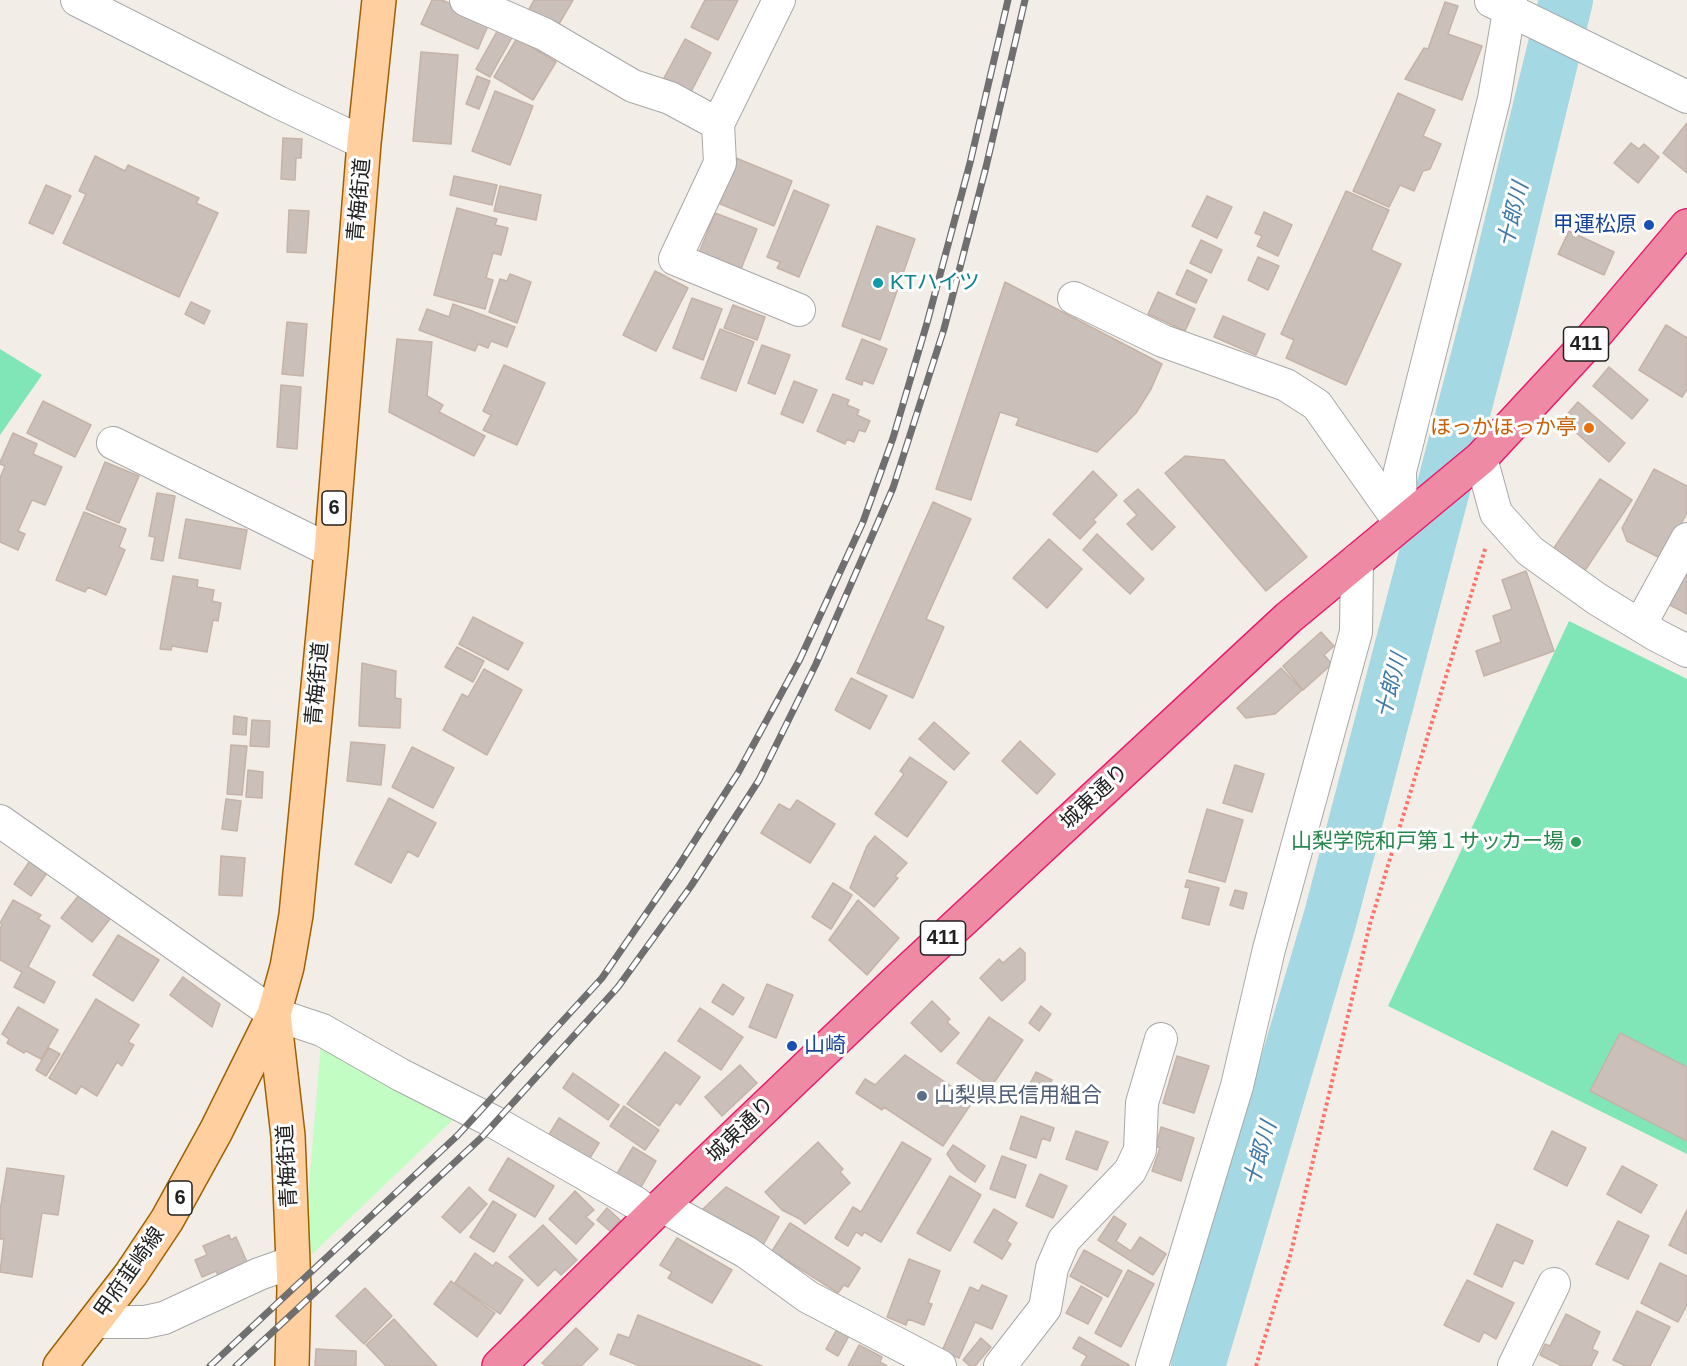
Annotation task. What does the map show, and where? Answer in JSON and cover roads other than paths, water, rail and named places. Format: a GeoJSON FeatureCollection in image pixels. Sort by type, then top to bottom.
{"type":"FeatureCollection","features":[{"type":"Feature","properties":{"kind":"highway","name":"城東通り"},"geometry":{"type":"LineString","coordinates":[[499,1366],[657,1211],[947,934],[1288,618],[1481,458],[1594,336],[1687,226]]}},
{"type":"Feature","properties":{"kind":"main road","name":"青梅街道"},"geometry":{"type":"LineString","coordinates":[[292,1366],[294,1313],[288,1136],[274,1014],[287,967],[296,915],[331,550],[364,143],[379,0]]}},
{"type":"Feature","properties":{"kind":"main road","name":"甲府韮崎線"},"geometry":{"type":"LineString","coordinates":[[60,1366],[131,1274],[167,1220],[216,1131],[274,1014]]}},
{"type":"Feature","properties":{"kind":"street"},"geometry":{"type":"LineString","coordinates":[[77,0],[364,143]]}},
{"type":"Feature","properties":{"kind":"street"},"geometry":{"type":"LineString","coordinates":[[466,0],[544,34],[633,86],[670,98],[718,124]]}},
{"type":"Feature","properties":{"kind":"street"},"geometry":{"type":"LineString","coordinates":[[779,0],[718,124],[720,163],[675,259],[799,310]]}},
{"type":"Feature","properties":{"kind":"street"},"geometry":{"type":"LineString","coordinates":[[1401,524],[1400,471],[1494,99],[1504,3],[1595,52],[1687,97]]}},
{"type":"Feature","properties":{"kind":"street"},"geometry":{"type":"LineString","coordinates":[[1074,298],[1163,341],[1286,384],[1317,405],[1401,524]]}},
{"type":"Feature","properties":{"kind":"street"},"geometry":{"type":"LineString","coordinates":[[113,443],[331,550]]}},
{"type":"Feature","properties":{"kind":"street"},"geometry":{"type":"LineString","coordinates":[[1481,458],[1496,513],[1530,551],[1597,599],[1687,651]]}},
{"type":"Feature","properties":{"kind":"street"},"geometry":{"type":"LineString","coordinates":[[1640,625],[1687,539]]}},
{"type":"Feature","properties":{"kind":"street"},"geometry":{"type":"LineString","coordinates":[[1152,1366],[1237,1086],[1269,949],[1356,632],[1358,560]]}},
{"type":"Feature","properties":{"kind":"street"},"geometry":{"type":"LineString","coordinates":[[0,821],[274,1014],[322,1030],[401,1075],[496,1123],[636,1203],[746,1252],[808,1297],[940,1366]]}},
{"type":"Feature","properties":{"kind":"street"},"geometry":{"type":"LineString","coordinates":[[1000,1366],[1045,1308],[1052,1268],[1064,1240],[1130,1171],[1140,1150],[1142,1103],[1161,1039]]}},
{"type":"Feature","properties":{"kind":"street"},"geometry":{"type":"LineString","coordinates":[[95,1322],[145,1322],[164,1318],[259,1274],[293,1262]]}},
{"type":"Feature","properties":{"kind":"street"},"geometry":{"type":"LineString","coordinates":[[1514,1366],[1554,1284]]}},
{"type":"Feature","properties":{"kind":"waterway","name":"十郎川"},"geometry":{"type":"LineString","coordinates":[[1198,1366],[1330,919],[1492,303],[1566,0]]}},
{"type":"Feature","properties":{"kind":"railway"},"geometry":{"type":"LineString","coordinates":[[210,1366],[458,1135],[602,978],[676,870],[738,773],[800,659],[863,522],[893,438],[970,163],[1008,0]]}},
{"type":"Feature","properties":{"kind":"railway"},"geometry":{"type":"LineString","coordinates":[[236,1366],[482,1137],[618,987],[691,886],[759,780],[816,664],[893,488],[944,329],[986,167],[1025,0]]}},
{"type":"Feature","properties":{"kind":"place","name":"甲運松原"},"geometry":{"type":"Point","coordinates":[1649,225]}},
{"type":"Feature","properties":{"kind":"place","name":"KTハイツ"},"geometry":{"type":"Point","coordinates":[878,283]}},
{"type":"Feature","properties":{"kind":"place","name":"ほっかほっか亭"},"geometry":{"type":"Point","coordinates":[1589,428]}},
{"type":"Feature","properties":{"kind":"place","name":"山梨学院和戸第１サッカー場"},"geometry":{"type":"Point","coordinates":[1576,842]}},
{"type":"Feature","properties":{"kind":"place","name":"山崎"},"geometry":{"type":"Point","coordinates":[792,1046]}},
{"type":"Feature","properties":{"kind":"place","name":"山梨県民信用組合"},"geometry":{"type":"Point","coordinates":[922,1096]}}]}
